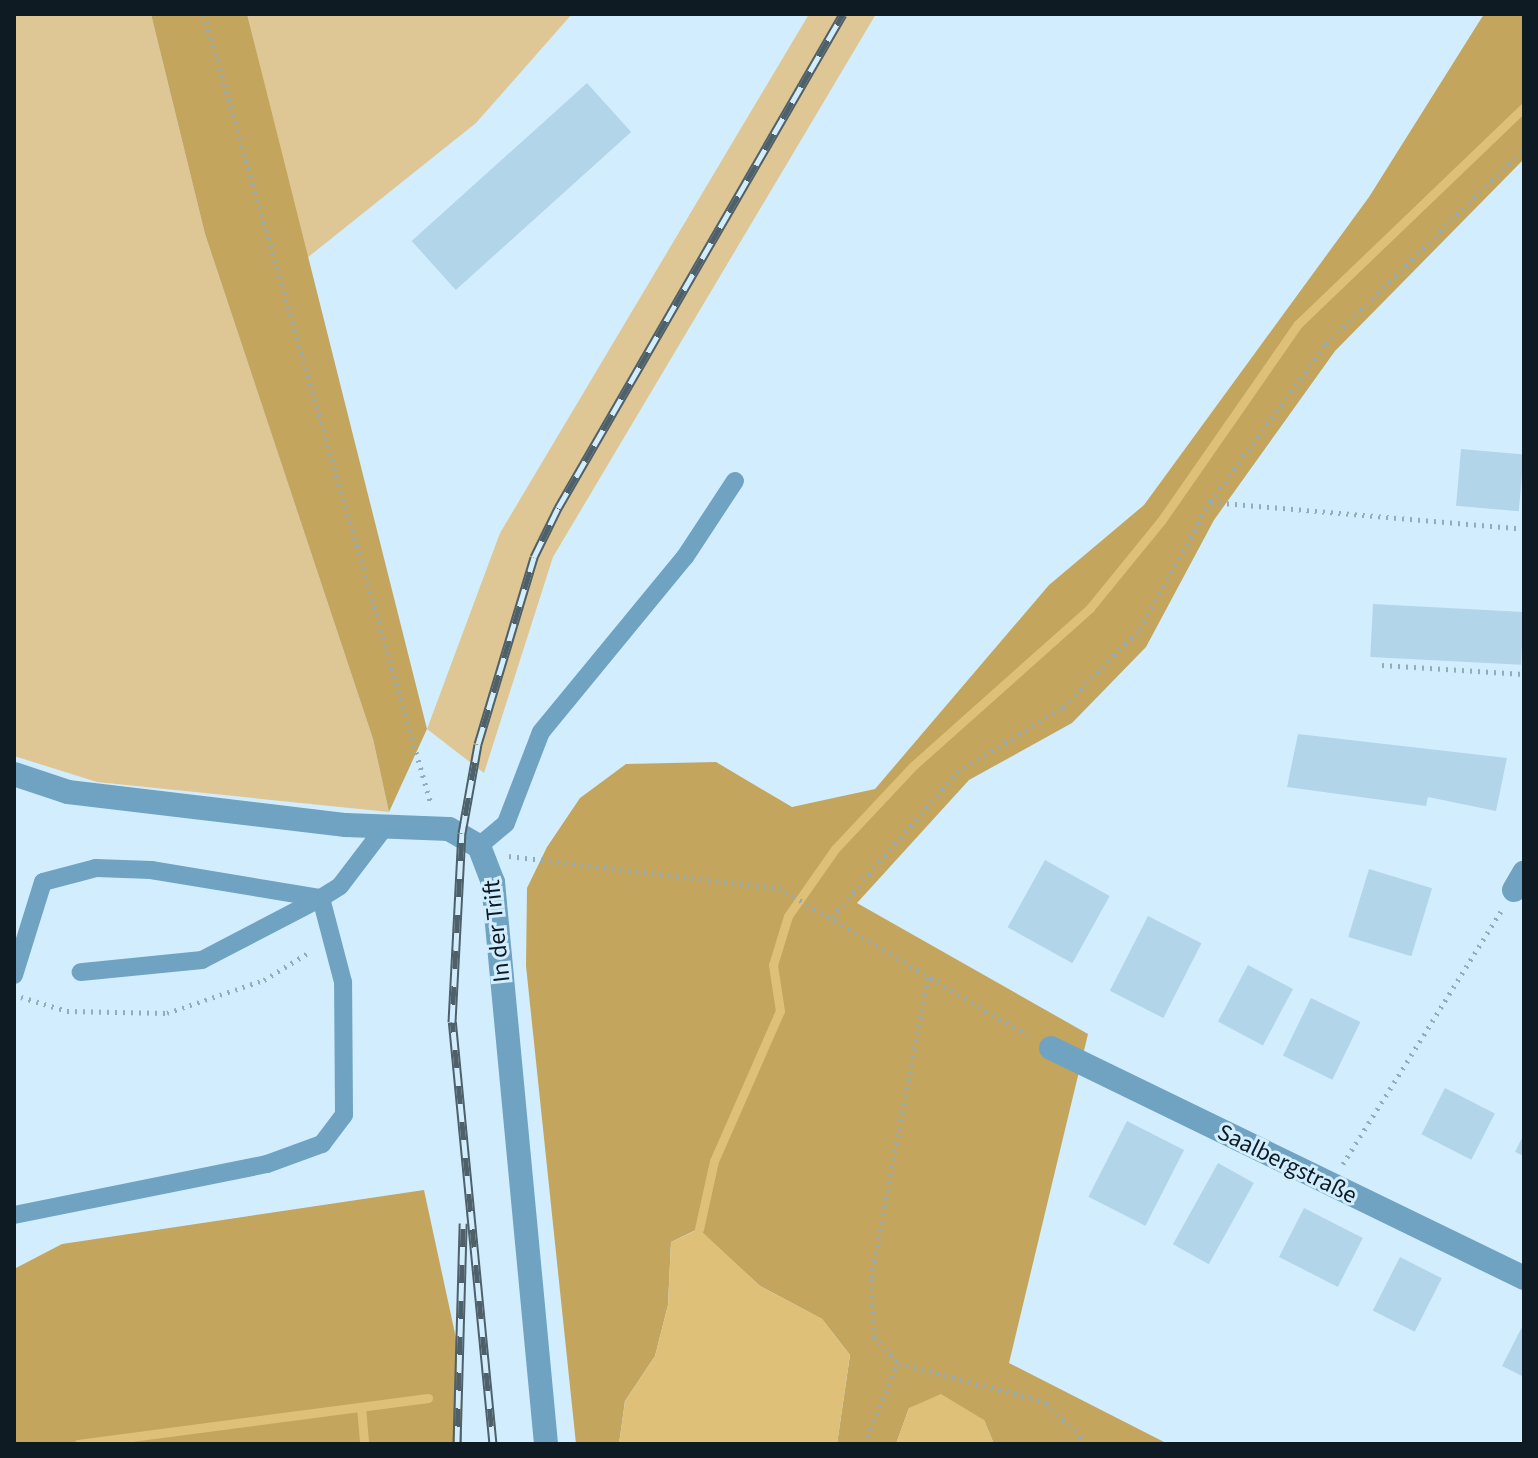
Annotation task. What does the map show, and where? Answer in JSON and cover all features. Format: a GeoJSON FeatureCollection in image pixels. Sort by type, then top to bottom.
{"type":"FeatureCollection","features":[{"type":"Feature","properties":{"kind":"street","name":"In der Trift"},"geometry":{"type":"LineString","coordinates":[[14,774],[68,792],[385,827],[436,828],[462,833],[483,852],[546,1444]]}},
{"type":"Feature","properties":{"kind":"street","name":"Saalbergstraße"},"geometry":{"type":"LineString","coordinates":[[1051,1048],[1329,1186],[1524,1278]]}},
{"type":"Feature","properties":{"kind":"lane"},"geometry":{"type":"LineString","coordinates":[[483,852],[506,823],[541,732],[685,557],[735,481]]}},
{"type":"Feature","properties":{"kind":"lane"},"geometry":{"type":"LineString","coordinates":[[81,972],[202,960],[340,886],[385,827]]}},
{"type":"Feature","properties":{"kind":"lane"},"geometry":{"type":"LineString","coordinates":[[14,975],[43,882],[96,868],[151,870],[321,898]]}},
{"type":"Feature","properties":{"kind":"lane"},"geometry":{"type":"LineString","coordinates":[[14,1215],[267,1164],[334,1134],[349,1097],[346,1012],[335,930],[321,898]]}},
{"type":"Feature","properties":{"kind":"path"},"geometry":{"type":"LineString","coordinates":[[204,14],[436,828]]}},
{"type":"Feature","properties":{"kind":"path"},"geometry":{"type":"LineString","coordinates":[[832,917],[957,772],[1063,707],[1140,629],[1210,502],[1326,344],[1524,149]]}},
{"type":"Feature","properties":{"kind":"path"},"geometry":{"type":"LineString","coordinates":[[1210,502],[1524,529]]}},
{"type":"Feature","properties":{"kind":"path"},"geometry":{"type":"LineString","coordinates":[[1382,665],[1524,674]]}},
{"type":"Feature","properties":{"kind":"path"},"geometry":{"type":"LineString","coordinates":[[483,852],[534,853],[779,888],[1051,1048]]}},
{"type":"Feature","properties":{"kind":"path"},"geometry":{"type":"LineString","coordinates":[[1329,1186],[1519,881]]}},
{"type":"Feature","properties":{"kind":"path"},"geometry":{"type":"LineString","coordinates":[[928,977],[871,1279],[874,1336],[898,1363],[1046,1402],[1087,1444]]}},
{"type":"Feature","properties":{"kind":"path"},"geometry":{"type":"LineString","coordinates":[[864,1444],[898,1363]]}},
{"type":"Feature","properties":{"kind":"shaded area"},"geometry":{"type":"Polygon","coordinates":[[[14,14],[151,14],[205,234],[373,739],[389,812],[97,782],[14,756],[14,14]]]}},
{"type":"Feature","properties":{"kind":"shaded area"},"geometry":{"type":"Polygon","coordinates":[[[151,14],[247,14],[427,729],[389,812],[373,739],[205,234],[151,14]]]}},
{"type":"Feature","properties":{"kind":"shaded area"},"geometry":{"type":"Polygon","coordinates":[[[247,14],[572,14],[476,123],[307,258],[247,14]]]}},
{"type":"Feature","properties":{"kind":"shaded area"},"geometry":{"type":"Polygon","coordinates":[[[809,14],[876,14],[553,557],[484,773],[427,729],[500,533],[809,14]]]}},
{"type":"Feature","properties":{"kind":"shaded area"},"geometry":{"type":"Polygon","coordinates":[[[1484,14],[1524,14],[1524,159],[1335,351],[1214,520],[1146,647],[1072,723],[969,780],[857,903],[1088,1034],[1009,1363],[1168,1444],[994,1444],[984,1420],[909,1408],[896,1444],[837,1444],[850,1355],[822,1319],[760,1286],[698,1229],[671,1242],[668,1305],[655,1356],[625,1401],[619,1444],[576,1444],[526,966],[527,888],[547,847],[580,798],[626,764],[716,762],[792,807],[875,789],[1049,585],[1144,505],[1369,197],[1484,14]]]}},
{"type":"Feature","properties":{"kind":"shaded area"},"geometry":{"type":"Polygon","coordinates":[[[424,1190],[459,1352],[462,1444],[14,1444],[14,1269],[62,1244],[424,1190]]]}},
{"type":"Feature","properties":{"kind":"shaded area"},"geometry":{"type":"Polygon","coordinates":[[[699,1229],[760,1286],[822,1319],[850,1355],[837,1444],[619,1444],[625,1401],[655,1356],[668,1305],[671,1242],[699,1229]]]}},
{"type":"Feature","properties":{"kind":"shaded area"},"geometry":{"type":"Polygon","coordinates":[[[941,1394],[984,1420],[994,1444],[896,1444],[909,1408],[941,1394]]]}},
{"type":"Feature","properties":{"kind":"building"},"geometry":{"type":"Polygon","coordinates":[[[587,83],[631,132],[456,290],[412,241],[587,83]]]}},
{"type":"Feature","properties":{"kind":"building"},"geometry":{"type":"Polygon","coordinates":[[[1461,449],[1524,454],[1519,511],[1456,506],[1461,449]]]}},
{"type":"Feature","properties":{"kind":"building"},"geometry":{"type":"Polygon","coordinates":[[[1373,604],[1524,612],[1521,665],[1370,657],[1373,604]]]}},
{"type":"Feature","properties":{"kind":"building"},"geometry":{"type":"Polygon","coordinates":[[[1298,734],[1507,758],[1496,811],[1428,797],[1426,806],[1287,787],[1298,734]]]}},
{"type":"Feature","properties":{"kind":"building"},"geometry":{"type":"Polygon","coordinates":[[[1045,860],[1110,896],[1072,963],[1008,927],[1045,860]]]}},
{"type":"Feature","properties":{"kind":"building"},"geometry":{"type":"Polygon","coordinates":[[[1369,869],[1432,888],[1411,956],[1348,937],[1369,869]]]}},
{"type":"Feature","properties":{"kind":"building"},"geometry":{"type":"Polygon","coordinates":[[[1148,916],[1201,943],[1163,1018],[1110,991],[1148,916]]]}},
{"type":"Feature","properties":{"kind":"building"},"geometry":{"type":"Polygon","coordinates":[[[1248,965],[1293,989],[1263,1045],[1218,1022],[1248,965]]]}},
{"type":"Feature","properties":{"kind":"building"},"geometry":{"type":"Polygon","coordinates":[[[1311,998],[1360,1022],[1332,1080],[1283,1056],[1311,998]]]}},
{"type":"Feature","properties":{"kind":"building"},"geometry":{"type":"Polygon","coordinates":[[[1445,1088],[1495,1113],[1471,1160],[1421,1134],[1445,1088]]]}},
{"type":"Feature","properties":{"kind":"building"},"geometry":{"type":"Polygon","coordinates":[[[1127,1121],[1184,1150],[1145,1226],[1088,1197],[1127,1121]]]}},
{"type":"Feature","properties":{"kind":"building"},"geometry":{"type":"Polygon","coordinates":[[[1524,1134],[1524,1156],[1515,1152],[1524,1134]]]}},
{"type":"Feature","properties":{"kind":"building"},"geometry":{"type":"Polygon","coordinates":[[[1218,1163],[1254,1183],[1209,1264],[1173,1244],[1218,1163]]]}},
{"type":"Feature","properties":{"kind":"building"},"geometry":{"type":"Polygon","coordinates":[[[1304,1208],[1363,1238],[1338,1287],[1279,1257],[1304,1208]]]}},
{"type":"Feature","properties":{"kind":"building"},"geometry":{"type":"Polygon","coordinates":[[[1400,1257],[1442,1278],[1415,1332],[1373,1310],[1400,1257]]]}},
{"type":"Feature","properties":{"kind":"building"},"geometry":{"type":"Polygon","coordinates":[[[1524,1323],[1524,1377],[1502,1366],[1524,1323]]]}},
{"type":"Feature","properties":{"kind":"waterway"},"geometry":{"type":"LineString","coordinates":[[699,1229],[714,1161],[780,1011],[773,965],[788,916],[835,849],[914,765],[1090,608],[1161,521],[1298,324],[1524,107]]}},
{"type":"Feature","properties":{"kind":"waterway"},"geometry":{"type":"LineString","coordinates":[[78,1444],[428,1398]]}},
{"type":"Feature","properties":{"kind":"waterway"},"geometry":{"type":"LineString","coordinates":[[361,1407],[364,1444]]}},
{"type":"Feature","properties":{"kind":"railway"},"geometry":{"type":"LineString","coordinates":[[493,1444],[452,1022],[462,833],[478,744],[534,557],[558,508],[843,14]]}},
{"type":"Feature","properties":{"kind":"railway"},"geometry":{"type":"LineString","coordinates":[[457,1444],[463,1223]]}}]}
